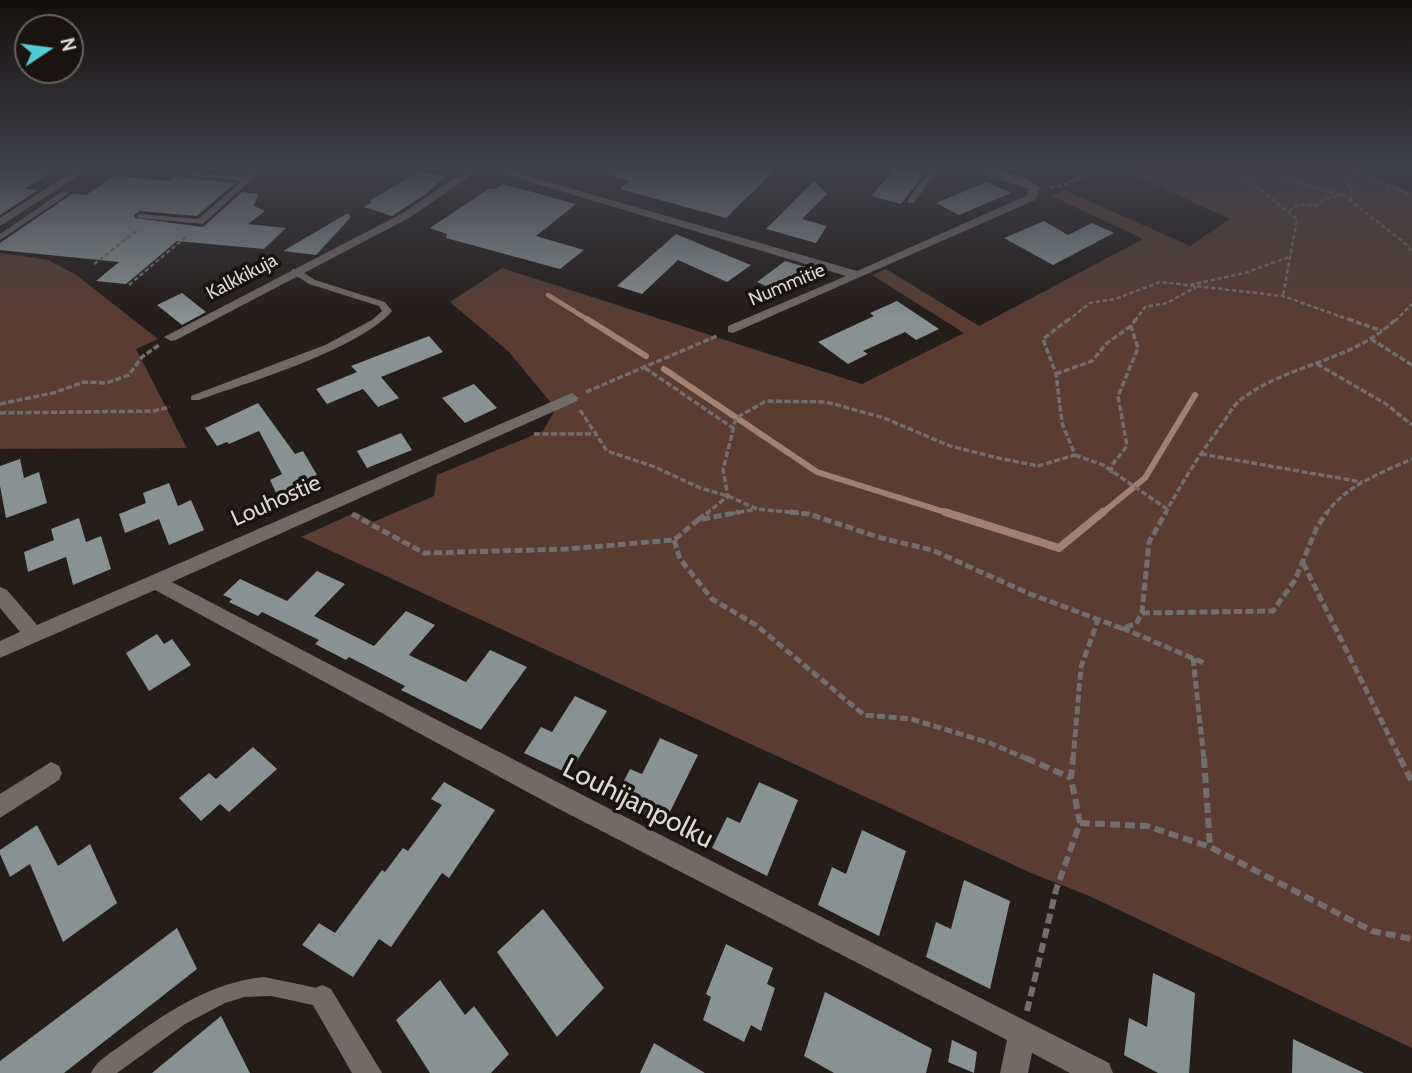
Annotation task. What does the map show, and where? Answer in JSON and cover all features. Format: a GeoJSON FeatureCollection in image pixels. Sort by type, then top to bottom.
{"type":"FeatureCollection","features":[{"type":"Feature","properties":{"kind":"street","name":"Kalkkikuja"},"geometry":{"type":"LineString","coordinates":[[171,337],[401,218]]}},
{"type":"Feature","properties":{"kind":"street","name":"Nummitie"},"geometry":{"type":"LineString","coordinates":[[662,218],[835,267],[857,276]]}},
{"type":"Feature","properties":{"kind":"street","name":"Nummitie"},"geometry":{"type":"LineString","coordinates":[[733,329],[986,218]]}},
{"type":"Feature","properties":{"kind":"street","name":"Louhostie"},"geometry":{"type":"LineString","coordinates":[[0,650],[572,398]]}},
{"type":"Feature","properties":{"kind":"street","name":"Louhijanpolku"},"geometry":{"type":"LineString","coordinates":[[154,581],[565,800],[1099,1073]]}},
{"type":"Feature","properties":{"kind":"street"},"geometry":{"type":"LineString","coordinates":[[0,595],[34,635]]}},
{"type":"Feature","properties":{"kind":"street"},"geometry":{"type":"LineString","coordinates":[[0,807],[51,773]]}},
{"type":"Feature","properties":{"kind":"street"},"geometry":{"type":"LineString","coordinates":[[322,998],[368,1073]]}},
{"type":"Feature","properties":{"kind":"street"},"geometry":{"type":"LineString","coordinates":[[1014,1073],[1022,1032]]}},
{"type":"Feature","properties":{"kind":"lane"},"geometry":{"type":"LineString","coordinates":[[0,238],[29,218]]}},
{"type":"Feature","properties":{"kind":"lane"},"geometry":{"type":"LineString","coordinates":[[164,218],[200,222],[204,218]]}},
{"type":"Feature","properties":{"kind":"lane"},"geometry":{"type":"LineString","coordinates":[[4,221],[26,220]]}},
{"type":"Feature","properties":{"kind":"lane"},"geometry":{"type":"LineString","coordinates":[[195,398],[349,338],[382,319],[387,312],[382,304],[312,282],[295,271]]}},
{"type":"Feature","properties":{"kind":"lane"},"geometry":{"type":"LineString","coordinates":[[101,1073],[146,1039],[216,996],[263,986],[322,998]]}},
{"type":"Feature","properties":{"kind":"path"},"geometry":{"type":"LineString","coordinates":[[94,264],[153,218]]}},
{"type":"Feature","properties":{"kind":"path"},"geometry":{"type":"LineString","coordinates":[[1283,296],[1296,218]]}},
{"type":"Feature","properties":{"kind":"path"},"geometry":{"type":"LineString","coordinates":[[1373,218],[1412,252]]}},
{"type":"Feature","properties":{"kind":"path"},"geometry":{"type":"LineString","coordinates":[[129,285],[200,222]]}},
{"type":"Feature","properties":{"kind":"path"},"geometry":{"type":"LineString","coordinates":[[1186,285],[1245,273],[1290,257]]}},
{"type":"Feature","properties":{"kind":"path"},"geometry":{"type":"LineString","coordinates":[[1076,455],[1062,423],[1056,374],[1044,339],[1090,303],[1115,299],[1160,282],[1283,296],[1382,332]]}},
{"type":"Feature","properties":{"kind":"path"},"geometry":{"type":"LineString","coordinates":[[1056,374],[1092,361],[1107,343],[1131,326],[1145,307],[1167,303],[1197,287]]}},
{"type":"Feature","properties":{"kind":"path"},"geometry":{"type":"LineString","coordinates":[[1121,628],[1136,624],[1142,613],[1149,542],[1201,454],[1238,402],[1282,377],[1358,348],[1382,332],[1412,304]]}},
{"type":"Feature","properties":{"kind":"path"},"geometry":{"type":"LineString","coordinates":[[1111,473],[1112,465],[1127,446],[1118,396],[1138,348],[1131,326]]}},
{"type":"Feature","properties":{"kind":"path"},"geometry":{"type":"LineString","coordinates":[[733,329],[572,398],[607,451],[655,467],[700,488],[728,496],[757,509]]}},
{"type":"Feature","properties":{"kind":"path"},"geometry":{"type":"LineString","coordinates":[[0,404],[53,393],[84,382],[106,383],[129,375],[142,356],[171,337]]}},
{"type":"Feature","properties":{"kind":"path"},"geometry":{"type":"LineString","coordinates":[[1371,340],[1412,365]]}},
{"type":"Feature","properties":{"kind":"path"},"geometry":{"type":"LineString","coordinates":[[1317,364],[1386,404],[1412,425]]}},
{"type":"Feature","properties":{"kind":"path"},"geometry":{"type":"LineString","coordinates":[[645,368],[733,428]]}},
{"type":"Feature","properties":{"kind":"path"},"geometry":{"type":"LineString","coordinates":[[728,496],[723,470],[736,418],[766,401],[826,402],[884,418],[950,446],[998,458],[1038,466],[1076,455],[1103,465],[1167,509]]}},
{"type":"Feature","properties":{"kind":"path"},"geometry":{"type":"LineString","coordinates":[[0,413],[154,411],[170,407]]}},
{"type":"Feature","properties":{"kind":"path"},"geometry":{"type":"LineString","coordinates":[[498,430],[540,435],[596,433]]}},
{"type":"Feature","properties":{"kind":"path"},"geometry":{"type":"LineString","coordinates":[[1201,454],[1363,482]]}},
{"type":"Feature","properties":{"kind":"path"},"geometry":{"type":"LineString","coordinates":[[1142,613],[1273,611],[1295,580],[1317,527],[1335,501],[1363,482],[1412,459]]}},
{"type":"Feature","properties":{"kind":"path"},"geometry":{"type":"LineString","coordinates":[[332,503],[424,552],[567,549],[674,540],[728,496]]}},
{"type":"Feature","properties":{"kind":"path"},"geometry":{"type":"LineString","coordinates":[[698,520],[757,509],[809,514],[881,538],[932,550],[1204,663]]}},
{"type":"Feature","properties":{"kind":"path"},"geometry":{"type":"LineString","coordinates":[[674,540],[680,559],[712,599],[757,625],[864,715],[911,719],[990,743],[1071,778]]}},
{"type":"Feature","properties":{"kind":"path"},"geometry":{"type":"LineString","coordinates":[[1303,563],[1412,782]]}},
{"type":"Feature","properties":{"kind":"path"},"geometry":{"type":"LineString","coordinates":[[1022,1032],[1056,890],[1080,823],[1071,778],[1081,667],[1098,620]]}},
{"type":"Feature","properties":{"kind":"path"},"geometry":{"type":"LineString","coordinates":[[1193,658],[1209,804],[1210,847]]}},
{"type":"Feature","properties":{"kind":"path"},"geometry":{"type":"LineString","coordinates":[[1080,823],[1147,826],[1210,847],[1372,931],[1412,939]]}},
{"type":"Feature","properties":{"kind":"shaded area"},"geometry":{"type":"Polygon","coordinates":[[[1099,218],[1127,218],[1190,246],[1230,219],[1228,218],[1412,218],[1412,1048],[1087,895],[1031,873],[301,537],[356,512],[373,522],[434,496],[437,475],[543,431],[554,412],[552,404],[509,352],[450,302],[502,268],[862,384],[964,333],[872,275],[886,269],[979,326],[1143,239],[1099,218]]]}},
{"type":"Feature","properties":{"kind":"shaded area"},"geometry":{"type":"Polygon","coordinates":[[[0,253],[48,260],[75,274],[158,339],[136,349],[187,448],[0,449],[0,253]]]}},
{"type":"Feature","properties":{"kind":"building"},"geometry":{"type":"Polygon","coordinates":[[[37,218],[136,218],[203,227],[213,218],[256,218],[248,224],[286,228],[264,249],[177,241],[126,284],[96,281],[119,262],[0,250],[0,243],[37,218]]]}},
{"type":"Feature","properties":{"kind":"building"},"geometry":{"type":"Polygon","coordinates":[[[339,218],[350,218],[316,255],[283,251],[339,218]]]}},
{"type":"Feature","properties":{"kind":"building"},"geometry":{"type":"Polygon","coordinates":[[[445,218],[558,218],[536,236],[584,250],[560,269],[446,238],[447,234],[430,228],[445,218]]]}},
{"type":"Feature","properties":{"kind":"building"},"geometry":{"type":"Polygon","coordinates":[[[777,218],[803,218],[827,226],[816,243],[766,229],[777,218]]]}},
{"type":"Feature","properties":{"kind":"building"},"geometry":{"type":"Polygon","coordinates":[[[1044,221],[1068,235],[1092,223],[1114,233],[1053,265],[1004,238],[1044,221]]]}},
{"type":"Feature","properties":{"kind":"building"},"geometry":{"type":"Polygon","coordinates":[[[676,234],[751,265],[727,282],[678,260],[642,294],[617,286],[676,234]]]}},
{"type":"Feature","properties":{"kind":"building"},"geometry":{"type":"Polygon","coordinates":[[[785,261],[812,269],[781,293],[757,282],[785,261]]]}},
{"type":"Feature","properties":{"kind":"building"},"geometry":{"type":"Polygon","coordinates":[[[182,293],[206,312],[182,325],[157,305],[182,293]]]}},
{"type":"Feature","properties":{"kind":"building"},"geometry":{"type":"Polygon","coordinates":[[[897,301],[939,329],[916,340],[905,332],[863,351],[868,354],[848,364],[818,342],[874,316],[870,313],[897,301]]]}},
{"type":"Feature","properties":{"kind":"building"},"geometry":{"type":"Polygon","coordinates":[[[429,336],[443,352],[381,377],[399,398],[378,407],[363,389],[327,404],[316,389],[357,372],[351,366],[429,336]]]}},
{"type":"Feature","properties":{"kind":"building"},"geometry":{"type":"Polygon","coordinates":[[[474,384],[497,408],[465,423],[442,398],[474,384]]]}},
{"type":"Feature","properties":{"kind":"building"},"geometry":{"type":"Polygon","coordinates":[[[258,403],[295,454],[303,451],[317,475],[301,482],[305,491],[280,501],[270,480],[282,474],[259,431],[229,444],[227,442],[217,446],[205,428],[258,403]]]}},
{"type":"Feature","properties":{"kind":"building"},"geometry":{"type":"Polygon","coordinates":[[[401,433],[412,450],[367,468],[357,451],[401,433]]]}},
{"type":"Feature","properties":{"kind":"building"},"geometry":{"type":"Polygon","coordinates":[[[20,459],[24,478],[39,472],[47,503],[6,518],[0,486],[0,466],[20,459]]]}},
{"type":"Feature","properties":{"kind":"building"},"geometry":{"type":"Polygon","coordinates":[[[169,483],[178,506],[191,500],[204,530],[169,545],[159,519],[125,533],[119,514],[146,503],[143,493],[169,483]]]}},
{"type":"Feature","properties":{"kind":"building"},"geometry":{"type":"Polygon","coordinates":[[[79,518],[86,542],[101,536],[111,569],[73,585],[66,557],[28,572],[24,552],[54,540],[51,529],[79,518]]]}},
{"type":"Feature","properties":{"kind":"building"},"geometry":{"type":"Polygon","coordinates":[[[317,571],[345,584],[314,616],[374,646],[406,611],[435,625],[409,655],[466,682],[490,650],[527,667],[481,730],[401,690],[405,686],[349,657],[346,660],[315,644],[319,640],[262,612],[258,616],[229,602],[232,599],[223,595],[240,579],[287,601],[317,571]]]}},
{"type":"Feature","properties":{"kind":"building"},"geometry":{"type":"Polygon","coordinates":[[[157,634],[164,644],[172,639],[191,665],[149,691],[126,653],[157,634]]]}},
{"type":"Feature","properties":{"kind":"building"},"geometry":{"type":"Polygon","coordinates":[[[575,696],[607,711],[569,774],[524,753],[541,727],[552,732],[575,696]]]}},
{"type":"Feature","properties":{"kind":"building"},"geometry":{"type":"Polygon","coordinates":[[[660,738],[698,755],[664,824],[614,800],[630,769],[642,774],[660,738]]]}},
{"type":"Feature","properties":{"kind":"building"},"geometry":{"type":"Polygon","coordinates":[[[253,747],[277,769],[229,812],[220,804],[201,821],[179,798],[209,773],[216,779],[253,747]]]}},
{"type":"Feature","properties":{"kind":"building"},"geometry":{"type":"Polygon","coordinates":[[[444,782],[495,810],[449,878],[442,873],[391,947],[379,939],[353,977],[302,945],[319,923],[335,933],[382,870],[385,872],[403,848],[408,851],[442,805],[431,799],[444,782]]]}},
{"type":"Feature","properties":{"kind":"building"},"geometry":{"type":"Polygon","coordinates":[[[759,782],[798,800],[767,876],[712,848],[727,817],[740,823],[759,782]]]}},
{"type":"Feature","properties":{"kind":"building"},"geometry":{"type":"Polygon","coordinates":[[[37,825],[58,866],[90,844],[117,903],[63,942],[30,864],[10,877],[0,854],[0,850],[37,825]]]}},
{"type":"Feature","properties":{"kind":"building"},"geometry":{"type":"Polygon","coordinates":[[[862,830],[906,851],[879,936],[818,905],[832,867],[846,874],[862,830]]]}},
{"type":"Feature","properties":{"kind":"building"},"geometry":{"type":"Polygon","coordinates":[[[964,880],[1010,901],[990,989],[926,957],[936,922],[951,929],[964,880]]]}},
{"type":"Feature","properties":{"kind":"building"},"geometry":{"type":"Polygon","coordinates":[[[543,909],[604,988],[557,1037],[497,952],[543,909]]]}},
{"type":"Feature","properties":{"kind":"building"},"geometry":{"type":"Polygon","coordinates":[[[177,928],[197,969],[64,1073],[0,1073],[0,1061],[177,928]]]}},
{"type":"Feature","properties":{"kind":"building"},"geometry":{"type":"Polygon","coordinates":[[[726,944],[773,968],[767,984],[775,988],[761,1031],[751,1025],[744,1042],[703,1020],[711,997],[706,994],[726,944]]]}},
{"type":"Feature","properties":{"kind":"building"},"geometry":{"type":"Polygon","coordinates":[[[1153,973],[1195,993],[1189,1073],[1158,1073],[1124,1055],[1129,1018],[1147,1027],[1153,973]]]}},
{"type":"Feature","properties":{"kind":"building"},"geometry":{"type":"Polygon","coordinates":[[[440,980],[465,1015],[474,1006],[509,1054],[491,1073],[430,1073],[396,1020],[440,980]]]}},
{"type":"Feature","properties":{"kind":"building"},"geometry":{"type":"Polygon","coordinates":[[[825,992],[932,1049],[926,1073],[834,1073],[804,1056],[825,992]]]}},
{"type":"Feature","properties":{"kind":"building"},"geometry":{"type":"Polygon","coordinates":[[[221,1016],[250,1073],[152,1073],[221,1016]]]}},
{"type":"Feature","properties":{"kind":"building"},"geometry":{"type":"Polygon","coordinates":[[[1293,1039],[1364,1073],[1292,1073],[1293,1039]]]}},
{"type":"Feature","properties":{"kind":"building"},"geometry":{"type":"Polygon","coordinates":[[[952,1040],[977,1052],[974,1073],[948,1062],[952,1040]]]}},
{"type":"Feature","properties":{"kind":"building"},"geometry":{"type":"Polygon","coordinates":[[[654,1043],[705,1073],[640,1073],[654,1043]]]}},
{"type":"Feature","properties":{"kind":"waterway"},"geometry":{"type":"LineString","coordinates":[[548,295],[590,321]]}},
{"type":"Feature","properties":{"kind":"waterway"},"geometry":{"type":"LineString","coordinates":[[587,319],[646,356]]}},
{"type":"Feature","properties":{"kind":"waterway"},"geometry":{"type":"LineString","coordinates":[[664,369],[817,472],[951,514]]}},
{"type":"Feature","properties":{"kind":"waterway"},"geometry":{"type":"LineString","coordinates":[[1101,514],[1145,478],[1195,395]]}},
{"type":"Feature","properties":{"kind":"waterway"},"geometry":{"type":"LineString","coordinates":[[945,512],[1059,548],[1103,512]]}}]}
